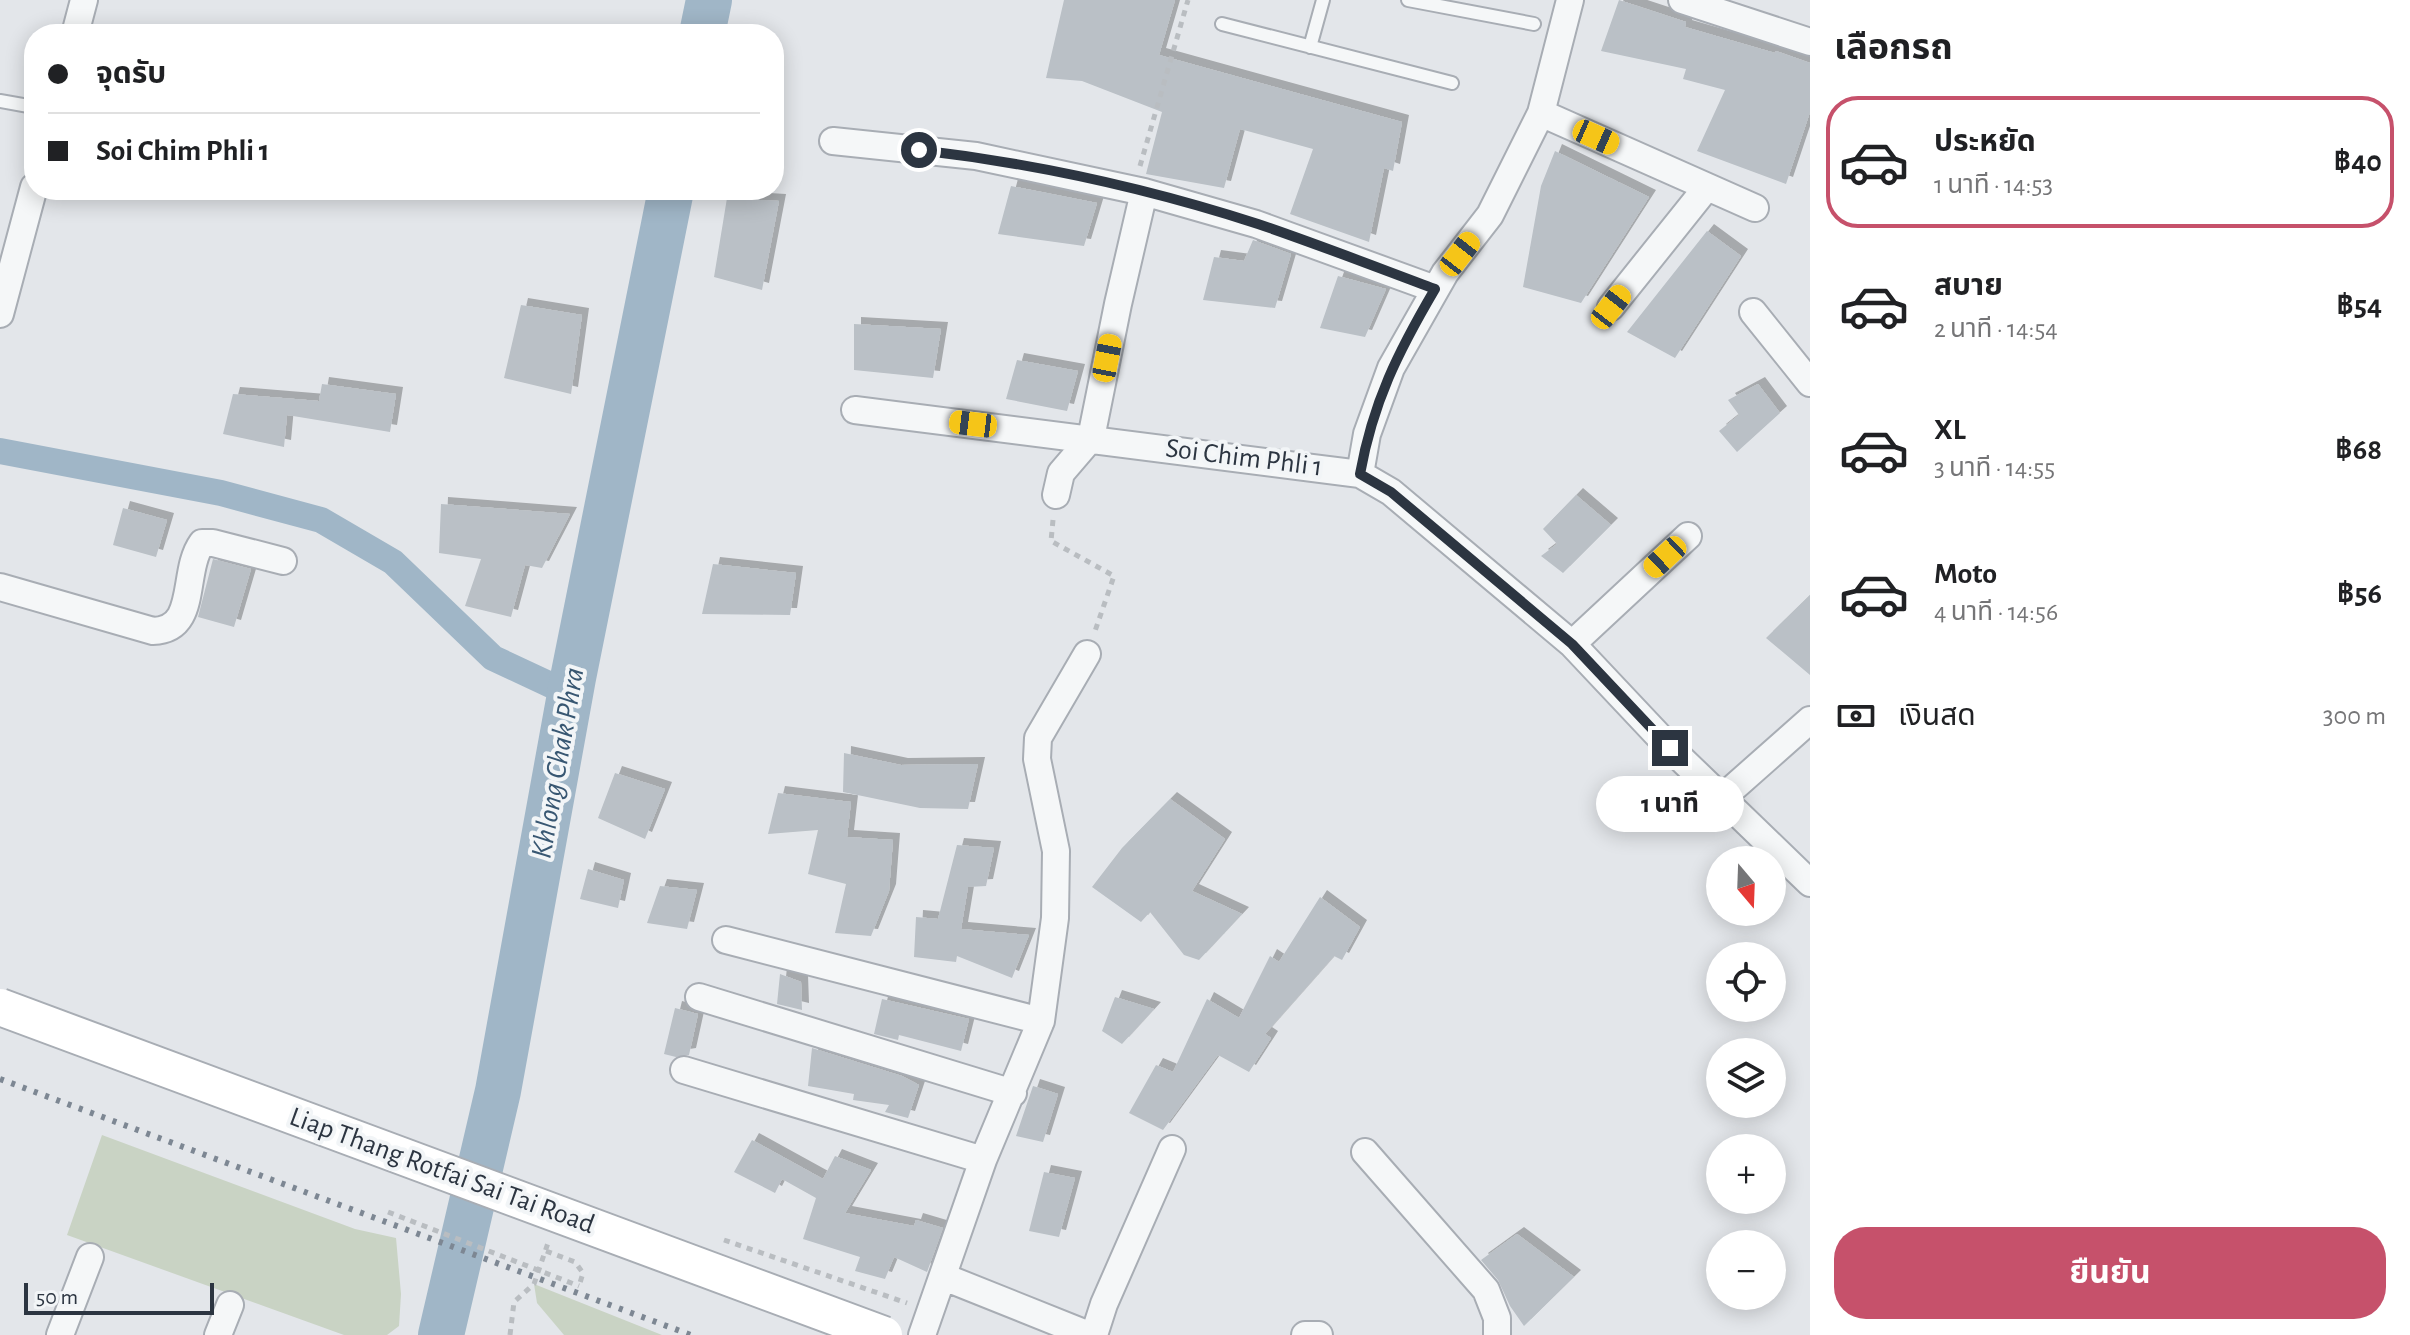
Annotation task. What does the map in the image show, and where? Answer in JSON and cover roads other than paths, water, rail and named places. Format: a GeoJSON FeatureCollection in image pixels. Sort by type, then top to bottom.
{"type":"FeatureCollection","features":[{"type":"Feature","properties":{"kind":"main road","name":"Liap Thang Rotfai Sai Tai Road"},"geometry":{"type":"LineString","coordinates":[[0,1007],[884,1335]]}},
{"type":"Feature","properties":{"kind":"street"},"geometry":{"type":"LineString","coordinates":[[78,24],[84,0]]}},
{"type":"Feature","properties":{"kind":"street"},"geometry":{"type":"LineString","coordinates":[[1360,474],[1367,434],[1391,368],[1435,289],[1490,215],[1541,113],[1570,0]]}},
{"type":"Feature","properties":{"kind":"street"},"geometry":{"type":"LineString","coordinates":[[1682,0],[1810,42]]}},
{"type":"Feature","properties":{"kind":"street"},"geometry":{"type":"LineString","coordinates":[[1541,113],[1755,208]]}},
{"type":"Feature","properties":{"kind":"street"},"geometry":{"type":"LineString","coordinates":[[833,141],[976,156],[1139,191],[1256,224],[1435,289]]}},
{"type":"Feature","properties":{"kind":"street"},"geometry":{"type":"LineString","coordinates":[[1611,307],[1707,187]]}},
{"type":"Feature","properties":{"kind":"street"},"geometry":{"type":"LineString","coordinates":[[1056,495],[1061,473],[1091,438],[1139,191]]}},
{"type":"Feature","properties":{"kind":"street"},"geometry":{"type":"LineString","coordinates":[[0,314],[31,200]]}},
{"type":"Feature","properties":{"kind":"street"},"geometry":{"type":"LineString","coordinates":[[1753,312],[1810,383]]}},
{"type":"Feature","properties":{"kind":"street","name":"Soi Chim Phli 1"},"geometry":{"type":"LineString","coordinates":[[855,410],[1360,474],[1391,492],[1572,644],[1670,748],[1810,883]]}},
{"type":"Feature","properties":{"kind":"street"},"geometry":{"type":"LineString","coordinates":[[1572,644],[1688,536]]}},
{"type":"Feature","properties":{"kind":"street"},"geometry":{"type":"LineString","coordinates":[[0,587],[153,631],[166,630],[177,622],[183,612],[193,555],[202,543],[283,561]]}},
{"type":"Feature","properties":{"kind":"street"},"geometry":{"type":"LineString","coordinates":[[922,1335],[983,1160],[1041,1021],[1055,918],[1056,851],[1037,759],[1038,738],[1087,654]]}},
{"type":"Feature","properties":{"kind":"street"},"geometry":{"type":"LineString","coordinates":[[1723,797],[1810,720]]}},
{"type":"Feature","properties":{"kind":"street"},"geometry":{"type":"LineString","coordinates":[[726,940],[1041,1021]]}},
{"type":"Feature","properties":{"kind":"street"},"geometry":{"type":"LineString","coordinates":[[699,997],[1013,1093]]}},
{"type":"Feature","properties":{"kind":"street"},"geometry":{"type":"LineString","coordinates":[[684,1070],[983,1160]]}},
{"type":"Feature","properties":{"kind":"street"},"geometry":{"type":"LineString","coordinates":[[944,1277],[1091,1335],[1172,1149]]}},
{"type":"Feature","properties":{"kind":"street"},"geometry":{"type":"LineString","coordinates":[[1365,1152],[1486,1290],[1497,1318],[1497,1335]]}},
{"type":"Feature","properties":{"kind":"street"},"geometry":{"type":"LineString","coordinates":[[60,1335],[90,1257]]}},
{"type":"Feature","properties":{"kind":"street"},"geometry":{"type":"LineString","coordinates":[[218,1335],[230,1305]]}},
{"type":"Feature","properties":{"kind":"street"},"geometry":{"type":"LineString","coordinates":[[1305,1335],[1319,1335]]}},
{"type":"Feature","properties":{"kind":"lane"},"geometry":{"type":"LineString","coordinates":[[1310,47],[1323,0]]}},
{"type":"Feature","properties":{"kind":"lane"},"geometry":{"type":"LineString","coordinates":[[1408,0],[1472,6],[1534,24]]}},
{"type":"Feature","properties":{"kind":"lane"},"geometry":{"type":"LineString","coordinates":[[1222,24],[1452,83]]}},
{"type":"Feature","properties":{"kind":"lane"},"geometry":{"type":"LineString","coordinates":[[0,101],[24,105]]}},
{"type":"Feature","properties":{"kind":"waterway","name":"Khlong Chak Phra"},"geometry":{"type":"LineString","coordinates":[[704,24],[709,0]]}},
{"type":"Feature","properties":{"kind":"waterway","name":"Khlong Chak Phra"},"geometry":{"type":"LineString","coordinates":[[441,1335],[498,1091],[573,678],[669,200]]}},
{"type":"Feature","properties":{"kind":"waterway"},"geometry":{"type":"LineString","coordinates":[[0,451],[221,493],[321,520],[393,562],[493,658],[570,694]]}},
{"type":"Feature","properties":{"kind":"railway"},"geometry":{"type":"LineString","coordinates":[[0,1079],[691,1335]]}}]}
